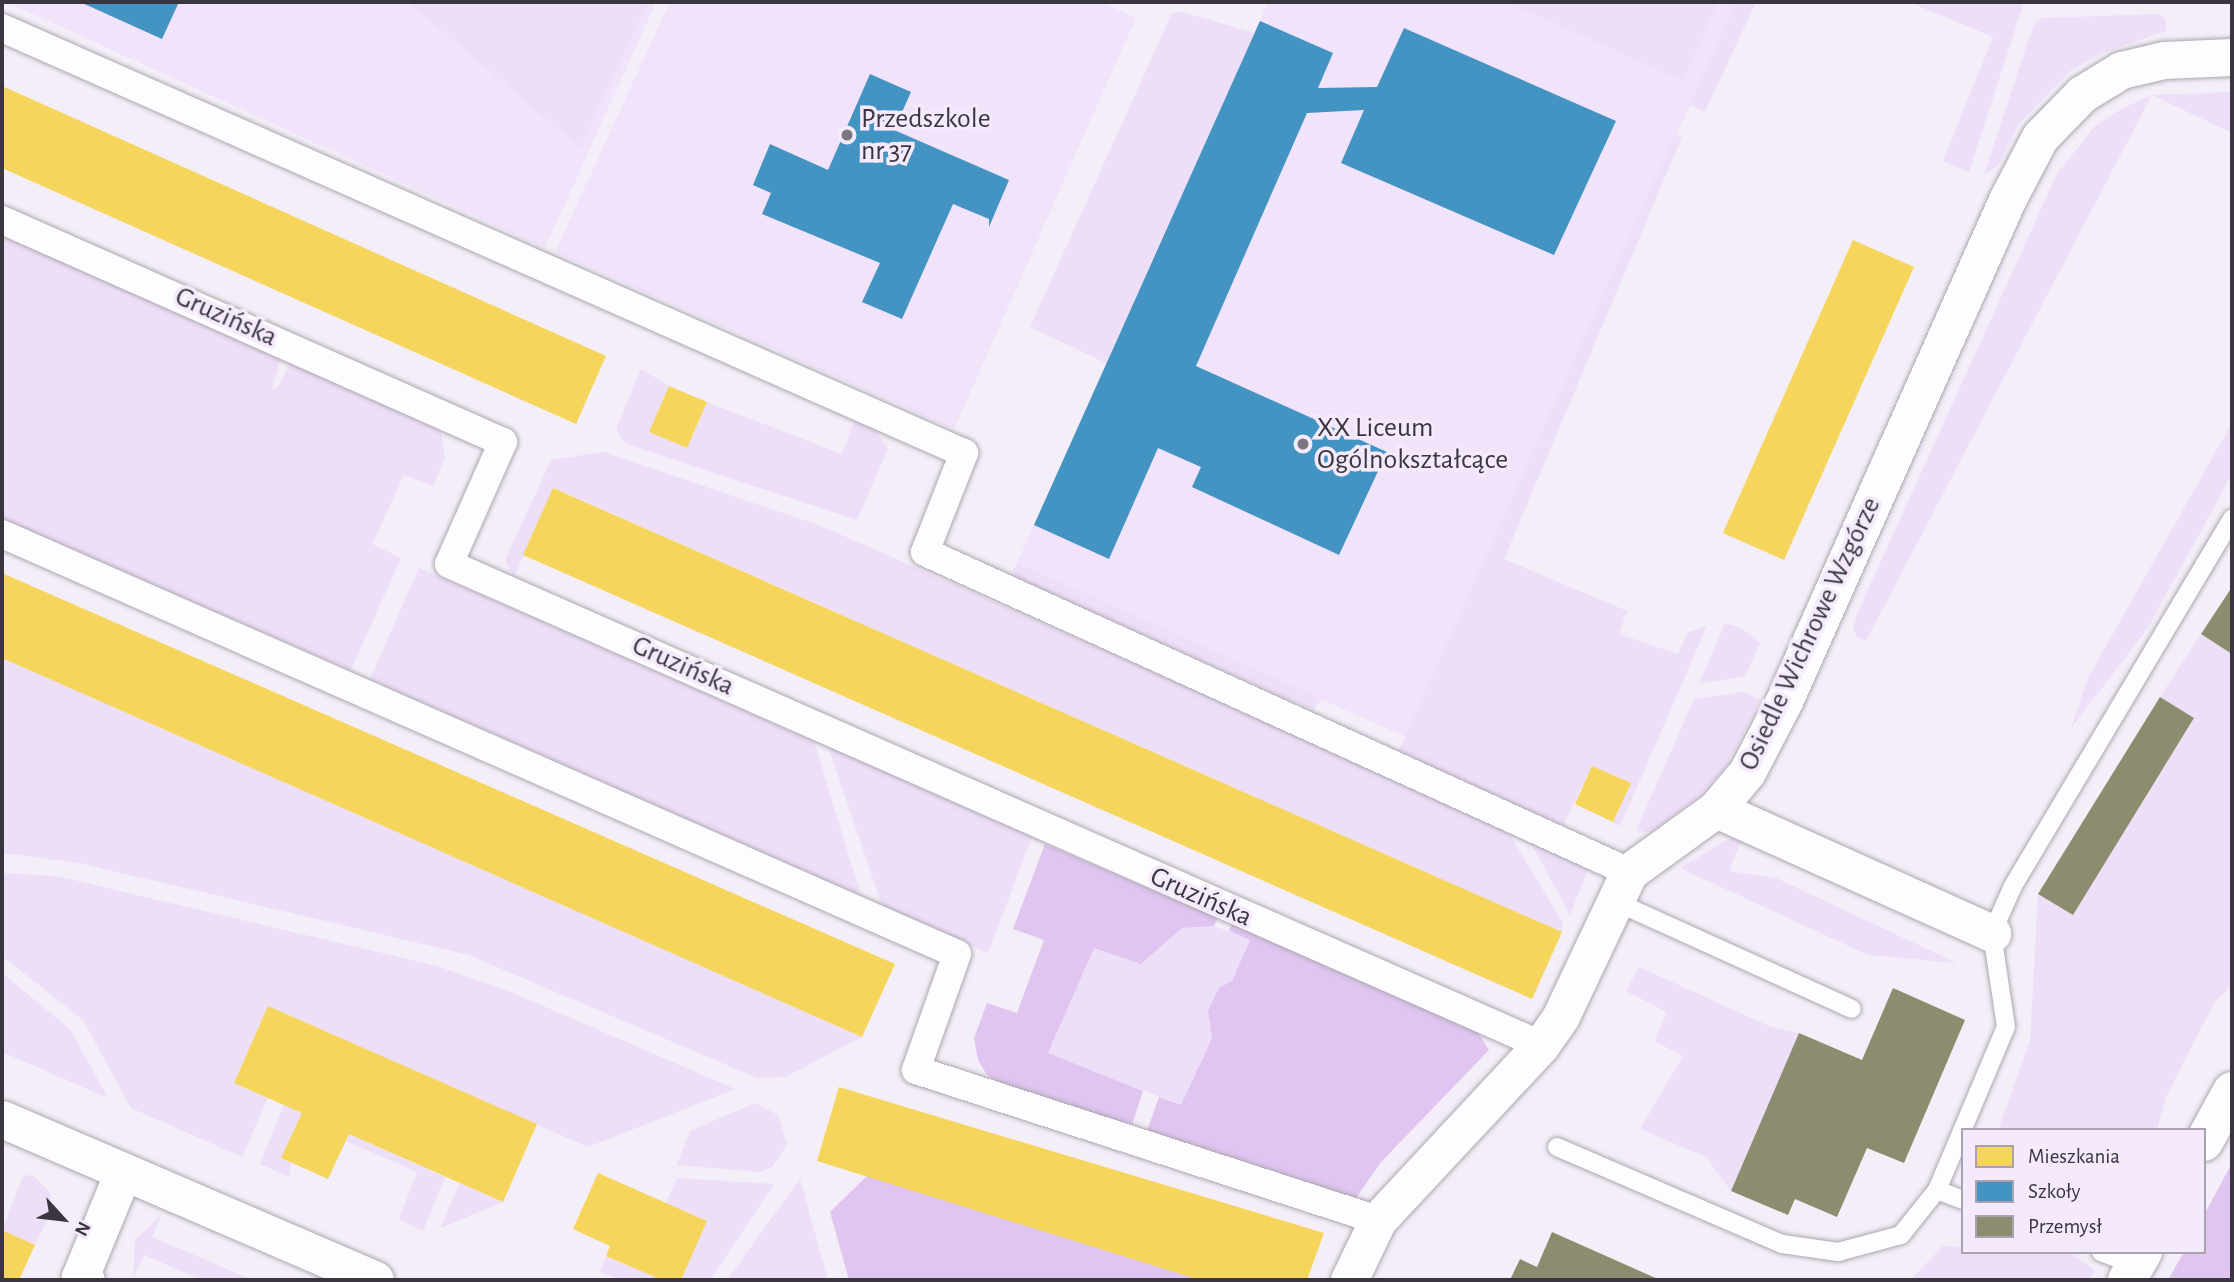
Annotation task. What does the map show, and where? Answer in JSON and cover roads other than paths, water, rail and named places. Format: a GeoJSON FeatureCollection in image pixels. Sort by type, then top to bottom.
{"type":"FeatureCollection","features":[{"type":"Feature","properties":{"kind":"main road"},"geometry":{"type":"LineString","coordinates":[[2206,1138],[2232,1091]]}},
{"type":"Feature","properties":{"kind":"street"},"geometry":{"type":"LineString","coordinates":[[2,28],[964,453],[925,552],[1622,886]]}},
{"type":"Feature","properties":{"kind":"street","name":"Osiedle Wichrowe Wzgórze"},"geometry":{"type":"LineString","coordinates":[[1349,1280],[1378,1220],[1541,1045],[1561,1016],[1622,886],[1716,809],[1747,772],[1784,701],[2007,200],[2040,137],[2082,94],[2121,70],[2164,60],[2232,57]]}},
{"type":"Feature","properties":{"kind":"street","name":"Gruzińska"},"geometry":{"type":"LineString","coordinates":[[2,220],[503,442],[449,564],[1541,1045]]}},
{"type":"Feature","properties":{"kind":"street"},"geometry":{"type":"LineString","coordinates":[[2,534],[957,954],[916,1070],[1378,1220]]}},
{"type":"Feature","properties":{"kind":"street"},"geometry":{"type":"LineString","coordinates":[[1716,809],[1992,933]]}},
{"type":"Feature","properties":{"kind":"street"},"geometry":{"type":"LineString","coordinates":[[2,1119],[375,1280]]}},
{"type":"Feature","properties":{"kind":"street"},"geometry":{"type":"LineString","coordinates":[[86,1280],[80,1278],[123,1172]]}},
{"type":"Feature","properties":{"kind":"lane"},"geometry":{"type":"LineString","coordinates":[[1963,1128],[2006,1027],[1992,933],[2013,886],[2134,677],[2232,518]]}},
{"type":"Feature","properties":{"kind":"lane"},"geometry":{"type":"LineString","coordinates":[[1622,886],[1852,1009]]}},
{"type":"Feature","properties":{"kind":"lane"},"geometry":{"type":"LineString","coordinates":[[1557,1147],[1782,1244],[1838,1252],[1901,1235],[1937,1190],[1961,1133]]}},
{"type":"Feature","properties":{"kind":"lane"},"geometry":{"type":"LineString","coordinates":[[1937,1190],[1961,1199]]}},
{"type":"Feature","properties":{"kind":"place","name":"Przedszkole nr 37"},"geometry":{"type":"Point","coordinates":[847,135]}},
{"type":"Feature","properties":{"kind":"place","name":"XX Liceum Ogólnokształcące"},"geometry":{"type":"Point","coordinates":[1303,444]}}]}
